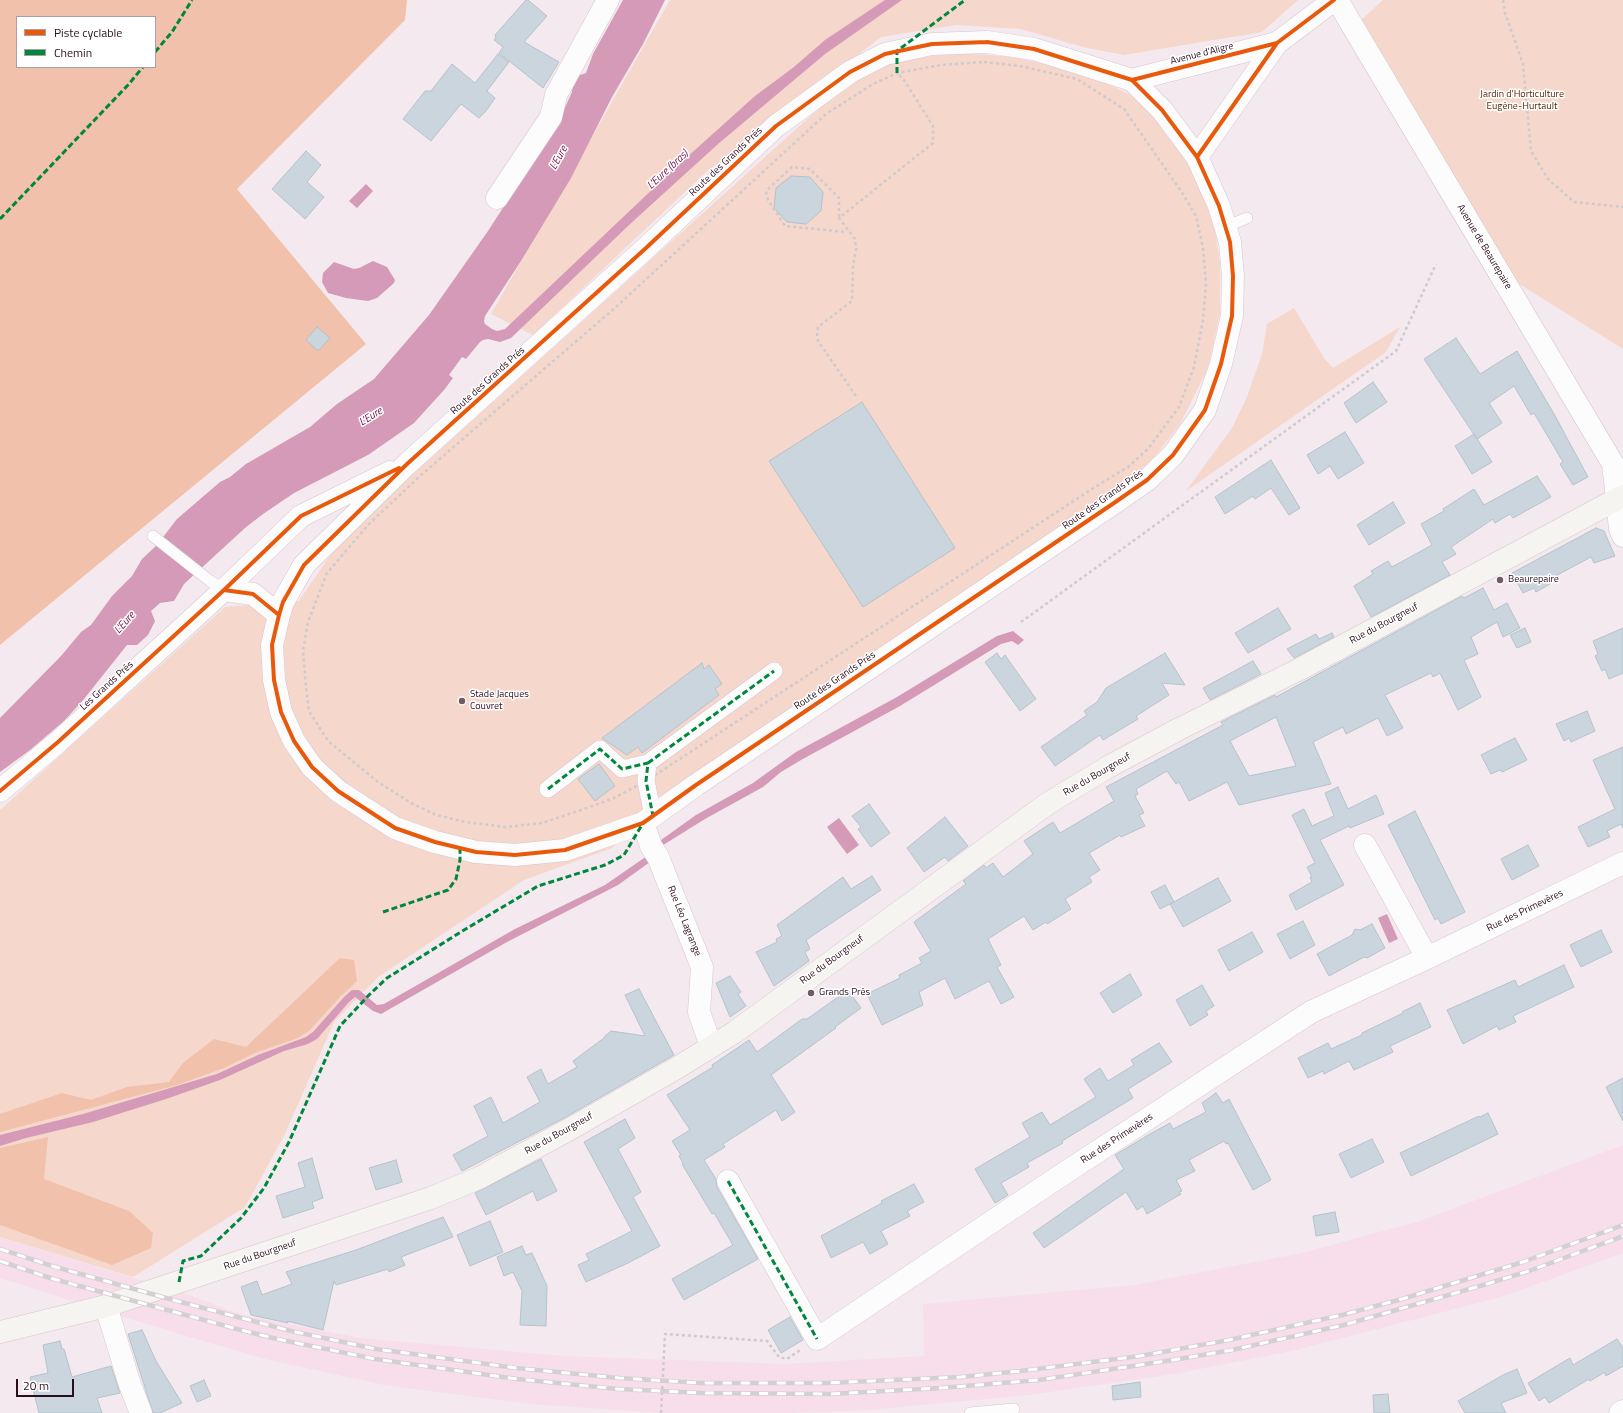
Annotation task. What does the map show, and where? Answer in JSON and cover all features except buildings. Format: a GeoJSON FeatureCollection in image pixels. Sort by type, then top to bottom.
{"type":"FeatureCollection","features":[{"type":"Feature","properties":{"kind":"main road","name":"Rue du Bourgneuf"},"geometry":{"type":"LineString","coordinates":[[0,1332],[106,1306],[431,1198],[479,1178],[570,1129],[675,1069],[735,1032],[1047,804],[1108,767],[1179,729],[1298,670],[1620,497]]}},
{"type":"Feature","properties":{"kind":"street"},"geometry":{"type":"LineString","coordinates":[[497,198],[551,117],[556,95],[608,0]]}},
{"type":"Feature","properties":{"kind":"street","name":"Avenue d'Aligre"},"geometry":{"type":"LineString","coordinates":[[1197,157],[1276,43],[1335,0]]}},
{"type":"Feature","properties":{"kind":"street","name":"Avenue de Beaurepaire"},"geometry":{"type":"LineString","coordinates":[[1335,0],[1613,464],[1620,497],[1620,529],[1623,536]]}},
{"type":"Feature","properties":{"kind":"street","name":"Route des Grands Prés"},"geometry":{"type":"LineString","coordinates":[[987,42],[1034,49],[1132,80],[1162,110],[1197,157],[1219,206],[1230,242],[1232,316],[1221,364],[1204,410],[1173,455],[1147,480],[1114,503],[696,785],[648,819],[565,850],[515,855],[476,852],[435,842],[395,828],[338,791],[312,767],[294,741],[281,712],[274,680],[272,645],[283,602],[304,565],[414,470],[776,126],[850,72],[885,54],[932,44],[987,42]]}},
{"type":"Feature","properties":{"kind":"street","name":"Avenue d'Aligre"},"geometry":{"type":"LineString","coordinates":[[1132,80],[1276,43]]}},
{"type":"Feature","properties":{"kind":"street","name":"Les Grands Prés"},"geometry":{"type":"LineString","coordinates":[[0,791],[58,742],[217,586],[301,516],[414,470]]}},
{"type":"Feature","properties":{"kind":"street"},"geometry":{"type":"LineString","coordinates":[[217,586],[253,594],[279,615]]}},
{"type":"Feature","properties":{"kind":"street"},"geometry":{"type":"LineString","coordinates":[[548,789],[600,749],[622,769],[648,763],[774,671]]}},
{"type":"Feature","properties":{"kind":"street"},"geometry":{"type":"LineString","coordinates":[[648,763],[646,780],[648,819]]}},
{"type":"Feature","properties":{"kind":"street","name":"Rue Léo Lagrange"},"geometry":{"type":"LineString","coordinates":[[648,819],[654,851],[702,967],[699,1012],[711,1046]]}},
{"type":"Feature","properties":{"kind":"street"},"geometry":{"type":"LineString","coordinates":[[1365,845],[1427,958]]}},
{"type":"Feature","properties":{"kind":"street","name":"Rue des Primevères"},"geometry":{"type":"LineString","coordinates":[[817,1339],[1057,1178],[1311,1012],[1427,958],[1623,863]]}},
{"type":"Feature","properties":{"kind":"street"},"geometry":{"type":"LineString","coordinates":[[728,1181],[817,1339]]}},
{"type":"Feature","properties":{"kind":"street"},"geometry":{"type":"LineString","coordinates":[[106,1306],[130,1385],[141,1413]]}},
{"type":"Feature","properties":{"kind":"lane"},"geometry":{"type":"LineString","coordinates":[[1225,227],[1248,218]]}},
{"type":"Feature","properties":{"kind":"lane"},"geometry":{"type":"LineString","coordinates":[[153,536],[217,586]]}},
{"type":"Feature","properties":{"kind":"lane"},"geometry":{"type":"LineString","coordinates":[[970,1413],[1014,1409]]}},
{"type":"Feature","properties":{"kind":"path"},"geometry":{"type":"LineString","coordinates":[[1503,0],[1505,13],[1523,64],[1531,151],[1548,179],[1574,202],[1623,207]]}},
{"type":"Feature","properties":{"kind":"path"},"geometry":{"type":"LineString","coordinates":[[414,470],[326,573],[308,622],[303,650],[309,712],[328,741],[378,782],[411,803],[436,815],[466,822],[506,828],[549,821],[614,798],[646,780],[1128,467],[1148,449],[1179,407],[1194,367],[1203,320],[1206,284],[1203,248],[1196,216],[1181,191],[1124,109],[1077,79],[1020,66],[984,62],[941,65],[898,73],[933,126],[933,143],[839,218]]}},
{"type":"Feature","properties":{"kind":"path"},"geometry":{"type":"LineString","coordinates":[[846,232],[785,226],[768,200],[766,191],[792,167],[810,169],[839,198],[839,218],[855,239],[856,249],[853,267],[852,301],[818,327],[818,341],[856,396]]}},
{"type":"Feature","properties":{"kind":"path"},"geometry":{"type":"LineString","coordinates":[[1021,622],[1396,351],[1436,264]]}},
{"type":"Feature","properties":{"kind":"path"},"geometry":{"type":"LineString","coordinates":[[661,1413],[664,1334],[767,1341],[779,1357],[787,1359],[817,1339]]}},
{"type":"Feature","properties":{"kind":"shaded area"},"geometry":{"type":"Polygon","coordinates":[[[0,0],[407,0],[405,20],[237,189],[366,344],[0,645],[0,0]]]}},
{"type":"Feature","properties":{"kind":"shaded area"},"geometry":{"type":"Polygon","coordinates":[[[340,958],[354,960],[357,981],[309,1031],[298,1038],[255,1053],[224,1068],[177,1085],[0,1132],[0,1114],[62,1093],[91,1100],[127,1087],[169,1082],[183,1063],[214,1039],[246,1047],[340,958]]]}},
{"type":"Feature","properties":{"kind":"shaded area"},"geometry":{"type":"Polygon","coordinates":[[[48,1137],[44,1179],[129,1211],[153,1233],[151,1248],[112,1265],[0,1225],[0,1148],[48,1137]]]}},
{"type":"Feature","properties":{"kind":"shaded area"},"geometry":{"type":"Polygon","coordinates":[[[1623,1145],[1623,1253],[1501,1297],[1292,1351],[1174,1374],[1029,1395],[869,1410],[791,1413],[663,1413],[529,1404],[384,1385],[261,1358],[0,1278],[0,1237],[192,1296],[242,1315],[360,1338],[564,1356],[785,1364],[924,1356],[923,1304],[1134,1285],[1302,1253],[1420,1221],[1623,1145]]]}},
{"type":"Feature","properties":{"kind":"green space"},"geometry":{"type":"Polygon","coordinates":[[[670,0],[1298,0],[1262,32],[1124,55],[1083,47],[1021,29],[956,25],[881,37],[705,173],[533,335],[491,314],[670,0]]]}},
{"type":"Feature","properties":{"kind":"green space","name":"Jardin d'Horticulture Eugène-Hurtault"},"geometry":{"type":"Polygon","coordinates":[[[1383,0],[1623,0],[1623,349],[1510,278],[1360,21],[1383,0]]]}},
{"type":"Feature","properties":{"kind":"green space","name":"Stade Jacques Couvret"},"geometry":{"type":"Polygon","coordinates":[[[959,53],[1016,57],[1094,77],[1134,97],[1163,126],[1198,179],[1213,216],[1220,263],[1220,313],[1208,368],[1180,424],[1147,467],[664,794],[612,848],[524,880],[378,977],[334,1022],[285,1134],[245,1207],[133,1277],[0,1237],[0,810],[225,607],[299,601],[342,538],[854,77],[899,60],[959,53]]]}},
{"type":"Feature","properties":{"kind":"green space"},"geometry":{"type":"Polygon","coordinates":[[[1294,308],[1324,358],[1333,368],[1400,327],[1386,352],[1186,491],[1232,428],[1247,397],[1262,354],[1267,324],[1294,308]]]}},
{"type":"Feature","properties":{"kind":"water","name":"L'Eure"},"geometry":{"type":"Polygon","coordinates":[[[623,0],[665,0],[643,44],[612,97],[571,178],[521,261],[485,316],[485,324],[497,331],[505,329],[676,167],[755,96],[794,67],[825,40],[885,0],[902,0],[825,54],[718,144],[629,225],[511,338],[500,342],[488,339],[483,340],[466,359],[462,357],[449,375],[453,378],[414,423],[368,455],[294,493],[245,528],[184,584],[174,601],[160,603],[151,611],[155,621],[148,635],[137,645],[127,645],[84,699],[64,721],[30,750],[0,772],[0,718],[61,656],[81,632],[91,625],[112,596],[132,576],[142,559],[157,545],[177,519],[220,482],[230,477],[246,464],[310,427],[337,404],[374,379],[429,315],[488,231],[559,121],[572,92],[573,82],[577,76],[586,73],[593,54],[623,0]]]}},
{"type":"Feature","properties":{"kind":"water"},"geometry":{"type":"Polygon","coordinates":[[[366,184],[373,191],[357,208],[349,201],[366,184]]]}},
{"type":"Feature","properties":{"kind":"water"},"geometry":{"type":"Polygon","coordinates":[[[373,261],[387,267],[395,280],[394,283],[377,298],[368,301],[346,298],[328,293],[322,282],[323,273],[334,262],[354,269],[373,261]]]}},
{"type":"Feature","properties":{"kind":"water"},"geometry":{"type":"Polygon","coordinates":[[[1013,631],[1024,640],[1018,645],[1012,641],[1001,644],[900,706],[801,760],[781,772],[763,787],[705,819],[660,847],[650,862],[618,885],[507,942],[381,1014],[373,1011],[355,997],[317,1039],[308,1044],[284,1051],[220,1080],[166,1099],[93,1122],[26,1138],[0,1146],[0,1135],[83,1114],[217,1074],[258,1055],[306,1037],[313,1032],[352,990],[359,990],[377,1005],[384,1004],[515,929],[605,885],[647,856],[661,840],[696,815],[753,783],[796,752],[897,697],[997,636],[1013,631]]]}},
{"type":"Feature","properties":{"kind":"water"},"geometry":{"type":"Polygon","coordinates":[[[839,818],[859,845],[847,854],[827,827],[839,818]]]}},
{"type":"Feature","properties":{"kind":"water"},"geometry":{"type":"Polygon","coordinates":[[[1387,914],[1398,939],[1389,943],[1378,918],[1387,914]]]}},
{"type":"Feature","properties":{"kind":"railway"},"geometry":{"type":"LineString","coordinates":[[0,1249],[52,1266],[177,1301],[291,1331],[376,1349],[516,1368],[619,1378],[701,1383],[827,1383],[961,1377],[1021,1371],[1140,1356],[1229,1340],[1342,1315],[1402,1299],[1523,1262],[1623,1225]]}},
{"type":"Feature","properties":{"kind":"railway"},"geometry":{"type":"LineString","coordinates":[[0,1261],[50,1278],[237,1329],[277,1339],[375,1359],[517,1379],[618,1389],[702,1393],[830,1394],[941,1388],[1039,1380],[1232,1350],[1344,1325],[1480,1286],[1529,1271],[1623,1236]]}},
{"type":"Feature","properties":{"kind":"marked path"},"geometry":{"type":"LineString","coordinates":[[156,51],[172,32],[192,0]]}},
{"type":"Feature","properties":{"kind":"marked path"},"geometry":{"type":"LineString","coordinates":[[897,73],[897,51],[965,0]]}},
{"type":"Feature","properties":{"kind":"marked path"},"geometry":{"type":"LineString","coordinates":[[0,219],[128,85],[142,68]]}},
{"type":"Feature","properties":{"kind":"marked path"},"geometry":{"type":"LineString","coordinates":[[648,763],[774,671]]}},
{"type":"Feature","properties":{"kind":"marked path"},"geometry":{"type":"LineString","coordinates":[[548,789],[600,749],[622,769],[648,763],[646,781],[653,816]]}},
{"type":"Feature","properties":{"kind":"marked path"},"geometry":{"type":"LineString","coordinates":[[179,1282],[183,1261],[201,1256],[241,1218],[264,1188],[289,1142],[340,1026],[369,995],[387,978],[538,886],[605,865],[624,855],[643,823]]}},
{"type":"Feature","properties":{"kind":"marked path"},"geometry":{"type":"LineString","coordinates":[[383,912],[448,890],[456,879],[460,860],[460,848]]}},
{"type":"Feature","properties":{"kind":"marked path"},"geometry":{"type":"LineString","coordinates":[[728,1181],[817,1339]]}},
{"type":"Feature","properties":{"kind":"cycle path"},"geometry":{"type":"LineString","coordinates":[[1197,157],[1277,43],[1334,0]]}},
{"type":"Feature","properties":{"kind":"cycle path"},"geometry":{"type":"LineString","coordinates":[[987,42],[1034,49],[1132,80],[1162,110],[1197,157],[1219,206],[1230,242],[1233,276],[1232,316],[1221,364],[1205,410],[1173,455],[1147,480],[1114,503],[696,785],[643,823],[565,850],[515,855],[476,852],[435,842],[395,828],[338,791],[312,767],[294,741],[281,712],[274,680],[272,645],[279,615],[283,602],[304,565],[407,464],[646,248],[776,126],[850,72],[885,54],[932,44],[987,42]]}},
{"type":"Feature","properties":{"kind":"cycle path"},"geometry":{"type":"LineString","coordinates":[[1132,80],[1277,43]]}},
{"type":"Feature","properties":{"kind":"cycle path"},"geometry":{"type":"LineString","coordinates":[[0,791],[58,742],[224,590],[301,516],[399,468]]}},
{"type":"Feature","properties":{"kind":"cycle path"},"geometry":{"type":"LineString","coordinates":[[224,590],[253,594],[279,615]]}},
{"type":"Feature","properties":{"kind":"place","name":"Beaurepaire"},"geometry":{"type":"Point","coordinates":[1500,580]}},
{"type":"Feature","properties":{"kind":"place","name":"Stade Jacques Couvret"},"geometry":{"type":"Point","coordinates":[462,701]}},
{"type":"Feature","properties":{"kind":"place","name":"Grands Prés"},"geometry":{"type":"Point","coordinates":[811,993]}},
{"type":"Feature","properties":{"kind":"water label","name":"L'Eure (bras)"},"geometry":{"type":"Point","coordinates":[668,170]}}]}
